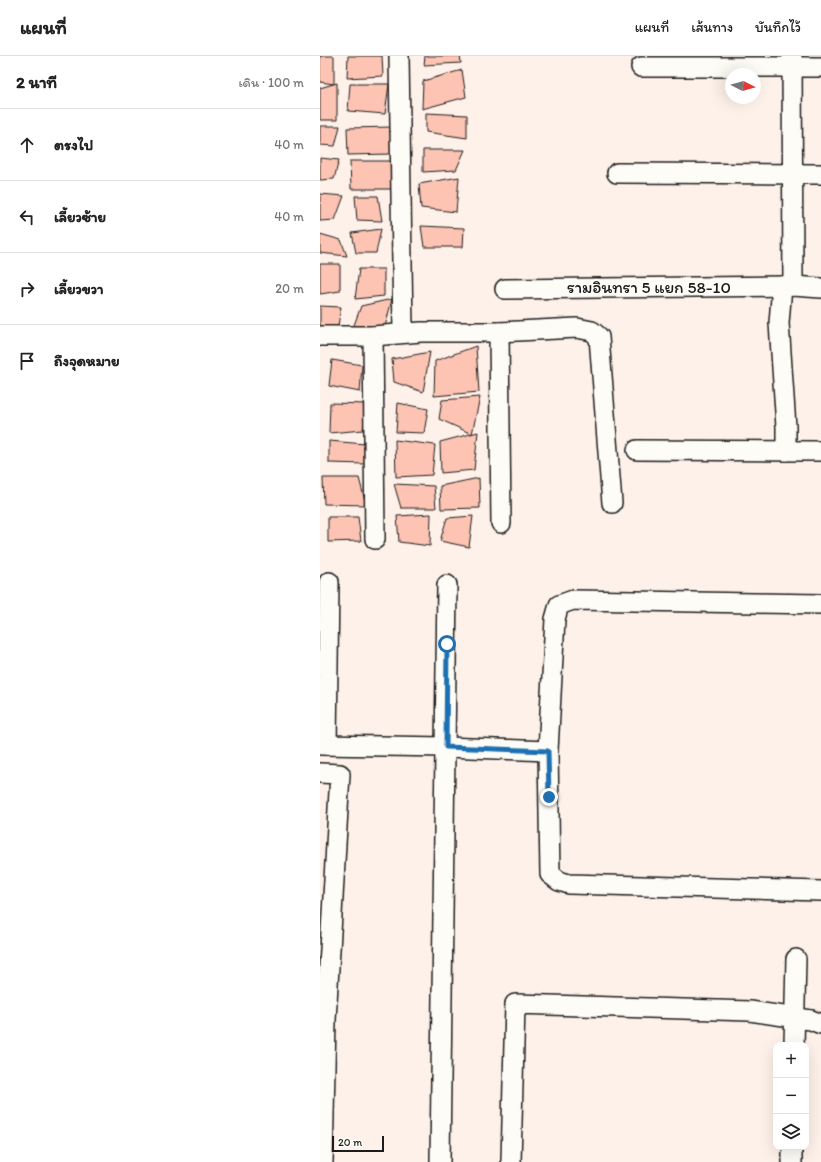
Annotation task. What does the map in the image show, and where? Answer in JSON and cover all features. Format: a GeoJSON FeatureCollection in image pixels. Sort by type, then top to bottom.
{"type":"FeatureCollection","features":[{"type":"Feature","properties":{"kind":"street"},"geometry":{"type":"LineString","coordinates":[[399,56],[403,332]]}},
{"type":"Feature","properties":{"kind":"street"},"geometry":{"type":"LineString","coordinates":[[786,451],[786,427],[779,323],[787,286],[792,174],[792,61]]}},
{"type":"Feature","properties":{"kind":"street"},"geometry":{"type":"LineString","coordinates":[[641,67],[792,61],[821,67]]}},
{"type":"Feature","properties":{"kind":"street"},"geometry":{"type":"LineString","coordinates":[[617,173],[821,174]]}},
{"type":"Feature","properties":{"kind":"street","name":"รามอินทรา 5 แยก 58-10"},"geometry":{"type":"LineString","coordinates":[[505,288],[787,286],[821,288]]}},
{"type":"Feature","properties":{"kind":"street"},"geometry":{"type":"LineString","coordinates":[[320,336],[372,336],[403,332],[499,332],[577,328],[592,331],[599,337],[612,503]]}},
{"type":"Feature","properties":{"kind":"street"},"geometry":{"type":"LineString","coordinates":[[499,332],[501,523]]}},
{"type":"Feature","properties":{"kind":"street"},"geometry":{"type":"LineString","coordinates":[[372,336],[375,539]]}},
{"type":"Feature","properties":{"kind":"street"},"geometry":{"type":"LineString","coordinates":[[637,450],[821,451]]}},
{"type":"Feature","properties":{"kind":"street"},"geometry":{"type":"LineString","coordinates":[[329,582],[324,745],[446,747],[548,751]]}},
{"type":"Feature","properties":{"kind":"street"},"geometry":{"type":"LineString","coordinates":[[440,1162],[447,585]]}},
{"type":"Feature","properties":{"kind":"street"},"geometry":{"type":"LineString","coordinates":[[821,604],[573,600],[559,604],[555,618],[548,751],[550,874],[559,881],[569,884],[821,891]]}},
{"type":"Feature","properties":{"kind":"street"},"geometry":{"type":"LineString","coordinates":[[320,773],[340,774],[323,1020],[323,1162]]}},
{"type":"Feature","properties":{"kind":"street"},"geometry":{"type":"LineString","coordinates":[[794,1042],[796,959]]}},
{"type":"Feature","properties":{"kind":"street"},"geometry":{"type":"LineString","coordinates":[[511,1162],[515,1004],[750,1011],[811,1020],[821,1024]]}},
{"type":"Feature","properties":{"kind":"street"},"geometry":{"type":"LineString","coordinates":[[792,1150],[792,1162]]}},
{"type":"Feature","properties":{"kind":"building"},"geometry":{"type":"Polygon","coordinates":[[[320,56],[334,56],[334,84],[320,82],[320,56]]]}},
{"type":"Feature","properties":{"kind":"building"},"geometry":{"type":"Polygon","coordinates":[[[348,56],[382,56],[383,76],[347,78],[348,56]]]}},
{"type":"Feature","properties":{"kind":"building"},"geometry":{"type":"Polygon","coordinates":[[[425,56],[460,56],[461,63],[424,65],[425,56]]]}},
{"type":"Feature","properties":{"kind":"building"},"geometry":{"type":"Polygon","coordinates":[[[462,70],[466,97],[422,109],[423,81],[462,70]]]}},
{"type":"Feature","properties":{"kind":"building"},"geometry":{"type":"Polygon","coordinates":[[[337,83],[337,120],[320,120],[320,88],[337,83]]]}},
{"type":"Feature","properties":{"kind":"building"},"geometry":{"type":"Polygon","coordinates":[[[350,84],[389,84],[385,114],[348,111],[350,84]]]}},
{"type":"Feature","properties":{"kind":"building"},"geometry":{"type":"Polygon","coordinates":[[[426,113],[467,115],[467,138],[426,132],[426,113]]]}},
{"type":"Feature","properties":{"kind":"building"},"geometry":{"type":"Polygon","coordinates":[[[320,126],[340,126],[335,146],[320,145],[320,126]]]}},
{"type":"Feature","properties":{"kind":"building"},"geometry":{"type":"Polygon","coordinates":[[[393,127],[391,154],[348,155],[347,128],[393,127]]]}},
{"type":"Feature","properties":{"kind":"building"},"geometry":{"type":"Polygon","coordinates":[[[423,150],[465,150],[456,170],[423,172],[423,150]]]}},
{"type":"Feature","properties":{"kind":"building"},"geometry":{"type":"Polygon","coordinates":[[[320,158],[339,160],[334,179],[320,180],[320,158]]]}},
{"type":"Feature","properties":{"kind":"building"},"geometry":{"type":"Polygon","coordinates":[[[350,161],[395,161],[395,189],[351,189],[350,161]]]}},
{"type":"Feature","properties":{"kind":"building"},"geometry":{"type":"Polygon","coordinates":[[[459,177],[456,212],[421,208],[419,184],[459,177]]]}},
{"type":"Feature","properties":{"kind":"building"},"geometry":{"type":"Polygon","coordinates":[[[320,194],[344,196],[335,220],[320,221],[320,194]]]}},
{"type":"Feature","properties":{"kind":"building"},"geometry":{"type":"Polygon","coordinates":[[[355,196],[378,196],[382,221],[357,220],[355,196]]]}},
{"type":"Feature","properties":{"kind":"building"},"geometry":{"type":"Polygon","coordinates":[[[421,226],[464,228],[463,247],[424,247],[421,226]]]}},
{"type":"Feature","properties":{"kind":"building"},"geometry":{"type":"Polygon","coordinates":[[[381,229],[376,253],[356,253],[352,233],[381,229]]]}},
{"type":"Feature","properties":{"kind":"building"},"geometry":{"type":"Polygon","coordinates":[[[320,234],[341,240],[347,256],[320,253],[320,234]]]}},
{"type":"Feature","properties":{"kind":"building"},"geometry":{"type":"Polygon","coordinates":[[[320,264],[340,264],[340,291],[320,294],[320,264]]]}},
{"type":"Feature","properties":{"kind":"building"},"geometry":{"type":"Polygon","coordinates":[[[359,269],[384,269],[384,296],[355,299],[359,269]]]}},
{"type":"Feature","properties":{"kind":"building"},"geometry":{"type":"Polygon","coordinates":[[[392,299],[384,331],[353,328],[361,306],[392,299]]]}},
{"type":"Feature","properties":{"kind":"building"},"geometry":{"type":"Polygon","coordinates":[[[320,306],[341,307],[338,326],[320,326],[320,306]]]}},
{"type":"Feature","properties":{"kind":"building"},"geometry":{"type":"Polygon","coordinates":[[[476,346],[479,392],[434,396],[435,361],[476,346]]]}},
{"type":"Feature","properties":{"kind":"building"},"geometry":{"type":"Polygon","coordinates":[[[430,352],[423,392],[394,382],[392,359],[430,352]]]}},
{"type":"Feature","properties":{"kind":"building"},"geometry":{"type":"Polygon","coordinates":[[[332,360],[362,365],[360,392],[329,386],[332,360]]]}},
{"type":"Feature","properties":{"kind":"building"},"geometry":{"type":"Polygon","coordinates":[[[480,397],[472,434],[439,419],[442,400],[480,397]]]}},
{"type":"Feature","properties":{"kind":"building"},"geometry":{"type":"Polygon","coordinates":[[[330,403],[366,404],[363,430],[329,433],[330,403]]]}},
{"type":"Feature","properties":{"kind":"building"},"geometry":{"type":"Polygon","coordinates":[[[398,403],[428,409],[424,433],[396,432],[398,403]]]}},
{"type":"Feature","properties":{"kind":"building"},"geometry":{"type":"Polygon","coordinates":[[[478,432],[474,470],[441,473],[440,442],[478,432]]]}},
{"type":"Feature","properties":{"kind":"building"},"geometry":{"type":"Polygon","coordinates":[[[395,440],[435,445],[432,475],[396,477],[395,440]]]}},
{"type":"Feature","properties":{"kind":"building"},"geometry":{"type":"Polygon","coordinates":[[[329,441],[365,444],[365,464],[329,463],[329,441]]]}},
{"type":"Feature","properties":{"kind":"building"},"geometry":{"type":"Polygon","coordinates":[[[323,478],[359,478],[366,505],[324,504],[323,478]]]}},
{"type":"Feature","properties":{"kind":"building"},"geometry":{"type":"Polygon","coordinates":[[[479,478],[480,508],[441,509],[440,486],[479,478]]]}},
{"type":"Feature","properties":{"kind":"building"},"geometry":{"type":"Polygon","coordinates":[[[394,484],[434,486],[436,508],[401,508],[394,484]]]}},
{"type":"Feature","properties":{"kind":"building"},"geometry":{"type":"Polygon","coordinates":[[[431,514],[430,546],[399,542],[397,516],[431,514]]]}},
{"type":"Feature","properties":{"kind":"building"},"geometry":{"type":"Polygon","coordinates":[[[473,516],[469,547],[440,541],[447,518],[473,516]]]}},
{"type":"Feature","properties":{"kind":"building"},"geometry":{"type":"Polygon","coordinates":[[[328,517],[358,517],[361,541],[328,542],[328,517]]]}},
{"type":"Feature","properties":{"kind":"route"},"geometry":{"type":"LineString","coordinates":[[447,644],[446,747],[548,751],[549,797]]}}]}
